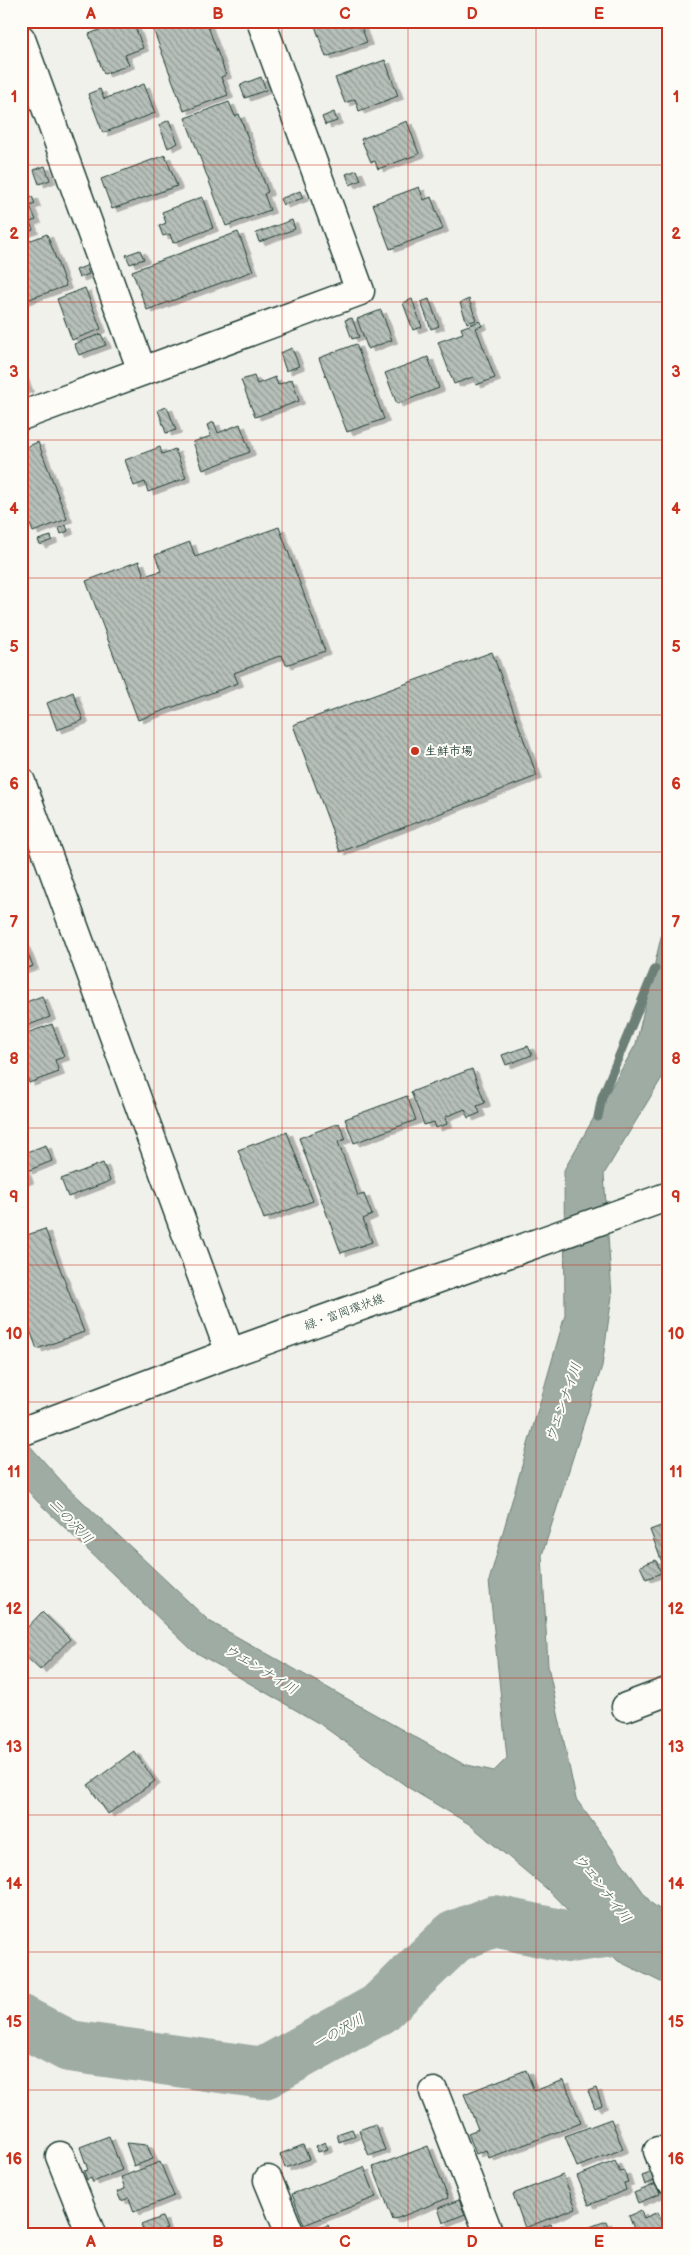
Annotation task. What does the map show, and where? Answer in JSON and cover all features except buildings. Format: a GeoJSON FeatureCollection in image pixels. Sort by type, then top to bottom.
{"type":"FeatureCollection","features":[{"type":"Feature","properties":{"kind":"street"},"geometry":{"type":"LineString","coordinates":[[21,416],[360,291],[261,21]]}},
{"type":"Feature","properties":{"kind":"street"},"geometry":{"type":"LineString","coordinates":[[21,39],[142,371]]}},
{"type":"Feature","properties":{"kind":"street"},"geometry":{"type":"LineString","coordinates":[[21,782],[230,1353]]}},
{"type":"Feature","properties":{"kind":"street","name":"緑・富岡環状線"},"geometry":{"type":"LineString","coordinates":[[21,1432],[230,1353],[669,1196]]}},
{"type":"Feature","properties":{"kind":"street"},"geometry":{"type":"LineString","coordinates":[[626,1707],[669,1691]]}},
{"type":"Feature","properties":{"kind":"street"},"geometry":{"type":"LineString","coordinates":[[434,2092],[489,2234]]}},
{"type":"Feature","properties":{"kind":"street"},"geometry":{"type":"LineString","coordinates":[[658,2151],[669,2179]]}},
{"type":"Feature","properties":{"kind":"street"},"geometry":{"type":"LineString","coordinates":[[60,2156],[91,2234]]}},
{"type":"Feature","properties":{"kind":"street"},"geometry":{"type":"LineString","coordinates":[[268,2180],[290,2234]]}},
{"type":"Feature","properties":{"kind":"water","name":"二の沢川"},"geometry":{"type":"Polygon","coordinates":[[[669,903],[669,1066],[604,1174],[612,1296],[602,1366],[542,1555],[548,1666],[576,1799],[651,1903],[669,1916],[669,1986],[618,1961],[547,1889],[469,1824],[409,1788],[320,1724],[192,1650],[37,1501],[21,1483],[21,1436],[65,1485],[209,1621],[463,1764],[494,1771],[507,1758],[489,1581],[565,1315],[564,1170],[636,1044],[669,903]]]}},
{"type":"Feature","properties":{"kind":"waterway","name":"ウエンナイ川"},"geometry":{"type":"LineString","coordinates":[[598,1117],[602,1097],[655,969]]}},
{"type":"Feature","properties":{"kind":"waterway","name":"一の沢川"},"geometry":{"type":"LineString","coordinates":[[21,2021],[69,2046],[264,2073],[379,2009],[454,1937],[494,1921],[569,1937],[634,1928]]}},
{"type":"Feature","properties":{"kind":"place","name":"生鮮市場"},"geometry":{"type":"Point","coordinates":[415,751]}}]}
